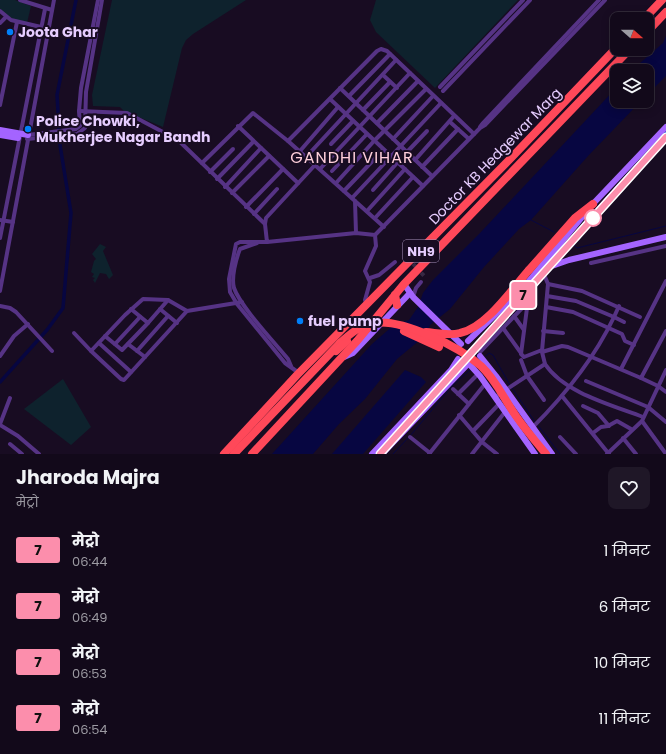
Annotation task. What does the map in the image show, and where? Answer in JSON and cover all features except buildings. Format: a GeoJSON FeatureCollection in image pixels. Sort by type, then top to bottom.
{"type":"FeatureCollection","features":[{"type":"Feature","properties":{"kind":"highway"},"geometry":{"type":"LineString","coordinates":[[651,12],[662,0]]}},
{"type":"Feature","properties":{"kind":"highway"},"geometry":{"type":"LineString","coordinates":[[654,25],[666,12]]}},
{"type":"Feature","properties":{"kind":"highway","name":"Doctor KB Hedgewar Marg"},"geometry":{"type":"LineString","coordinates":[[224,454],[299,373],[367,306],[610,54]]}},
{"type":"Feature","properties":{"kind":"highway","name":"Doctor KB Hedgewar Marg"},"geometry":{"type":"LineString","coordinates":[[252,454],[339,360],[404,284],[623,56]]}},
{"type":"Feature","properties":{"kind":"highway"},"geometry":{"type":"LineString","coordinates":[[421,332],[459,333],[472,329],[482,322],[576,218],[593,204]]}},
{"type":"Feature","properties":{"kind":"highway"},"geometry":{"type":"LineString","coordinates":[[395,295],[397,305]]}},
{"type":"Feature","properties":{"kind":"highway"},"geometry":{"type":"LineString","coordinates":[[234,454],[340,343],[354,331],[372,323],[382,322],[402,325],[421,332],[466,355],[481,367],[496,385],[516,415],[546,454]]}},
{"type":"Feature","properties":{"kind":"highway"},"geometry":{"type":"LineString","coordinates":[[242,454],[336,352],[358,333],[379,326],[407,332],[456,355],[478,370],[540,454]]}},
{"type":"Feature","properties":{"kind":"highway"},"geometry":{"type":"LineString","coordinates":[[321,380],[325,368],[346,345],[346,340],[343,337],[336,336]]}},
{"type":"Feature","properties":{"kind":"main road"},"geometry":{"type":"LineString","coordinates":[[372,454],[451,370],[458,359],[457,350],[461,344],[468,341],[484,328],[524,287],[563,238],[593,204],[666,127]]}},
{"type":"Feature","properties":{"kind":"main road"},"geometry":{"type":"LineString","coordinates":[[0,130],[20,136]]}},
{"type":"Feature","properties":{"kind":"main road"},"geometry":{"type":"LineString","coordinates":[[0,135],[28,137]]}},
{"type":"Feature","properties":{"kind":"main road"},"geometry":{"type":"LineString","coordinates":[[382,454],[468,365],[478,360],[485,335],[524,297],[566,245],[666,136]]}},
{"type":"Feature","properties":{"kind":"main road"},"geometry":{"type":"LineString","coordinates":[[546,270],[569,260],[666,237]]}},
{"type":"Feature","properties":{"kind":"main road"},"geometry":{"type":"LineString","coordinates":[[563,238],[566,245],[562,253],[565,259],[569,260]]}},
{"type":"Feature","properties":{"kind":"main road"},"geometry":{"type":"LineString","coordinates":[[404,284],[411,295],[461,344]]}},
{"type":"Feature","properties":{"kind":"main road"},"geometry":{"type":"LineString","coordinates":[[339,360],[353,353],[397,305],[411,295]]}},
{"type":"Feature","properties":{"kind":"main road"},"geometry":{"type":"LineString","coordinates":[[468,341],[476,344],[479,352],[496,376],[535,425],[552,454]]}},
{"type":"Feature","properties":{"kind":"main road"},"geometry":{"type":"LineString","coordinates":[[458,359],[478,374],[534,454]]}},
{"type":"Feature","properties":{"kind":"street"},"geometry":{"type":"LineString","coordinates":[[20,0],[52,10]]}},
{"type":"Feature","properties":{"kind":"street"},"geometry":{"type":"LineString","coordinates":[[0,292],[54,0]]}},
{"type":"Feature","properties":{"kind":"street"},"geometry":{"type":"LineString","coordinates":[[48,135],[71,135],[80,123],[79,111],[81,88],[98,0]]}},
{"type":"Feature","properties":{"kind":"street"},"geometry":{"type":"LineString","coordinates":[[28,137],[84,130],[86,92],[102,0]]}},
{"type":"Feature","properties":{"kind":"street"},"geometry":{"type":"LineString","coordinates":[[440,87],[524,0]]}},
{"type":"Feature","properties":{"kind":"street"},"geometry":{"type":"LineString","coordinates":[[443,91],[530,0]]}},
{"type":"Feature","properties":{"kind":"street"},"geometry":{"type":"LineString","coordinates":[[480,128],[483,123],[599,0]]}},
{"type":"Feature","properties":{"kind":"street"},"geometry":{"type":"LineString","coordinates":[[299,373],[285,363],[229,287],[235,248],[240,242],[258,243],[356,233],[375,235],[480,128],[485,125],[605,0]]}},
{"type":"Feature","properties":{"kind":"street"},"geometry":{"type":"LineString","coordinates":[[0,238],[2,220],[45,9]]}},
{"type":"Feature","properties":{"kind":"street"},"geometry":{"type":"LineString","coordinates":[[0,11],[10,21],[41,27]]}},
{"type":"Feature","properties":{"kind":"street"},"geometry":{"type":"LineString","coordinates":[[0,23],[6,17]]}},
{"type":"Feature","properties":{"kind":"street"},"geometry":{"type":"LineString","coordinates":[[0,103],[2,83],[17,22]]}},
{"type":"Feature","properties":{"kind":"street"},"geometry":{"type":"LineString","coordinates":[[288,141],[377,51],[384,49],[474,134]]}},
{"type":"Feature","properties":{"kind":"street"},"geometry":{"type":"LineString","coordinates":[[349,96],[390,54]]}},
{"type":"Feature","properties":{"kind":"street"},"geometry":{"type":"LineString","coordinates":[[306,157],[345,113],[396,60]]}},
{"type":"Feature","properties":{"kind":"street"},"geometry":{"type":"LineString","coordinates":[[320,169],[410,74]]}},
{"type":"Feature","properties":{"kind":"street"},"geometry":{"type":"LineString","coordinates":[[383,75],[396,88]]}},
{"type":"Feature","properties":{"kind":"street"},"geometry":{"type":"LineString","coordinates":[[377,123],[418,81]]}},
{"type":"Feature","properties":{"kind":"street"},"geometry":{"type":"LineString","coordinates":[[363,110],[390,82]]}},
{"type":"Feature","properties":{"kind":"street"},"geometry":{"type":"LineString","coordinates":[[340,88],[432,176]]}},
{"type":"Feature","properties":{"kind":"street"},"geometry":{"type":"LineString","coordinates":[[336,183],[374,141],[426,89]]}},
{"type":"Feature","properties":{"kind":"street"},"geometry":{"type":"LineString","coordinates":[[393,139],[433,96]]}},
{"type":"Feature","properties":{"kind":"street"},"geometry":{"type":"LineString","coordinates":[[330,99],[423,186]]}},
{"type":"Feature","properties":{"kind":"street"},"geometry":{"type":"LineString","coordinates":[[356,233],[354,199],[391,156],[441,103]]}},
{"type":"Feature","properties":{"kind":"street"},"geometry":{"type":"LineString","coordinates":[[300,151],[338,107]]}},
{"type":"Feature","properties":{"kind":"street"},"geometry":{"type":"LineString","coordinates":[[79,111],[120,112],[133,116],[178,140],[232,194],[265,224]]}},
{"type":"Feature","properties":{"kind":"street"},"geometry":{"type":"LineString","coordinates":[[202,163],[238,126],[254,113],[300,151],[384,227]]}},
{"type":"Feature","properties":{"kind":"street"},"geometry":{"type":"LineString","coordinates":[[415,160],[454,116]]}},
{"type":"Feature","properties":{"kind":"street"},"geometry":{"type":"LineString","coordinates":[[332,144],[353,121]]}},
{"type":"Feature","properties":{"kind":"street"},"geometry":{"type":"LineString","coordinates":[[450,122],[469,139]]}},
{"type":"Feature","properties":{"kind":"street"},"geometry":{"type":"LineString","coordinates":[[238,126],[253,142],[298,183]]}},
{"type":"Feature","properties":{"kind":"street"},"geometry":{"type":"LineString","coordinates":[[422,167],[458,129]]}},
{"type":"Feature","properties":{"kind":"street"},"geometry":{"type":"LineString","coordinates":[[407,152],[427,131]]}},
{"type":"Feature","properties":{"kind":"street"},"geometry":{"type":"LineString","coordinates":[[332,171],[367,134]]}},
{"type":"Feature","properties":{"kind":"street"},"geometry":{"type":"LineString","coordinates":[[217,179],[253,142]]}},
{"type":"Feature","properties":{"kind":"street"},"geometry":{"type":"LineString","coordinates":[[210,172],[233,148]]}},
{"type":"Feature","properties":{"kind":"street"},"geometry":{"type":"LineString","coordinates":[[225,187],[261,148]]}},
{"type":"Feature","properties":{"kind":"street"},"geometry":{"type":"LineString","coordinates":[[344,191],[383,150]]}},
{"type":"Feature","properties":{"kind":"street"},"geometry":{"type":"LineString","coordinates":[[232,194],[269,156]]}},
{"type":"Feature","properties":{"kind":"street"},"geometry":{"type":"LineString","coordinates":[[373,190],[397,163]]}},
{"type":"Feature","properties":{"kind":"street"},"geometry":{"type":"LineString","coordinates":[[267,242],[265,224],[266,218],[315,165]]}},
{"type":"Feature","properties":{"kind":"street"},"geometry":{"type":"LineString","coordinates":[[246,207],[282,169]]}},
{"type":"Feature","properties":{"kind":"street"},"geometry":{"type":"LineString","coordinates":[[367,211],[405,169]]}},
{"type":"Feature","properties":{"kind":"street"},"geometry":{"type":"LineString","coordinates":[[374,218],[413,176]]}},
{"type":"Feature","properties":{"kind":"street"},"geometry":{"type":"LineString","coordinates":[[254,214],[277,189]]}},
{"type":"Feature","properties":{"kind":"street"},"geometry":{"type":"LineString","coordinates":[[2,220],[12,222]]}},
{"type":"Feature","properties":{"kind":"street"},"geometry":{"type":"LineString","coordinates":[[367,306],[365,300],[370,278],[365,271],[376,246],[375,235]]}},
{"type":"Feature","properties":{"kind":"street"},"geometry":{"type":"LineString","coordinates":[[591,263],[666,246]]}},
{"type":"Feature","properties":{"kind":"street"},"geometry":{"type":"LineString","coordinates":[[370,278],[379,275],[395,262]]}},
{"type":"Feature","properties":{"kind":"street"},"geometry":{"type":"LineString","coordinates":[[546,270],[548,284],[542,351],[545,364],[557,379],[569,387],[642,419],[666,454]]}},
{"type":"Feature","properties":{"kind":"street"},"geometry":{"type":"LineString","coordinates":[[621,369],[666,281]]}},
{"type":"Feature","properties":{"kind":"street"},"geometry":{"type":"LineString","coordinates":[[411,295],[421,282]]}},
{"type":"Feature","properties":{"kind":"street"},"geometry":{"type":"LineString","coordinates":[[548,284],[576,289],[619,306],[640,317]]}},
{"type":"Feature","properties":{"kind":"street"},"geometry":{"type":"LineString","coordinates":[[547,296],[576,301],[624,322]]}},
{"type":"Feature","properties":{"kind":"street"},"geometry":{"type":"LineString","coordinates":[[91,351],[131,309],[144,299],[168,300],[188,312]]}},
{"type":"Feature","properties":{"kind":"street"},"geometry":{"type":"LineString","coordinates":[[106,336],[122,350],[168,300]]}},
{"type":"Feature","properties":{"kind":"street"},"geometry":{"type":"LineString","coordinates":[[74,334],[121,379],[124,380],[188,312],[240,303]]}},
{"type":"Feature","properties":{"kind":"street"},"geometry":{"type":"LineString","coordinates":[[479,352],[524,305],[526,307],[521,353]]}},
{"type":"Feature","properties":{"kind":"street"},"geometry":{"type":"LineString","coordinates":[[0,306],[13,310],[52,351]]}},
{"type":"Feature","properties":{"kind":"street"},"geometry":{"type":"LineString","coordinates":[[522,436],[535,425],[569,387],[591,357],[609,328],[619,306]]}},
{"type":"Feature","properties":{"kind":"street"},"geometry":{"type":"LineString","coordinates":[[546,307],[573,312],[622,334],[625,341],[634,345]]}},
{"type":"Feature","properties":{"kind":"street"},"geometry":{"type":"LineString","coordinates":[[131,309],[148,323]]}},
{"type":"Feature","properties":{"kind":"street"},"geometry":{"type":"LineString","coordinates":[[160,309],[177,323]]}},
{"type":"Feature","properties":{"kind":"street"},"geometry":{"type":"LineString","coordinates":[[137,351],[168,316]]}},
{"type":"Feature","properties":{"kind":"street"},"geometry":{"type":"LineString","coordinates":[[514,316],[524,330]]}},
{"type":"Feature","properties":{"kind":"street"},"geometry":{"type":"LineString","coordinates":[[115,344],[140,317]]}},
{"type":"Feature","properties":{"kind":"street"},"geometry":{"type":"LineString","coordinates":[[0,356],[14,336],[28,325]]}},
{"type":"Feature","properties":{"kind":"street"},"geometry":{"type":"LineString","coordinates":[[503,328],[524,357],[565,346],[641,378],[658,386],[666,392]]}},
{"type":"Feature","properties":{"kind":"street"},"geometry":{"type":"LineString","coordinates":[[543,331],[563,333]]}},
{"type":"Feature","properties":{"kind":"street"},"geometry":{"type":"LineString","coordinates":[[641,378],[666,331]]}},
{"type":"Feature","properties":{"kind":"street"},"geometry":{"type":"LineString","coordinates":[[99,343],[131,372]]}},
{"type":"Feature","properties":{"kind":"street"},"geometry":{"type":"LineString","coordinates":[[128,344],[145,357]]}},
{"type":"Feature","properties":{"kind":"street"},"geometry":{"type":"LineString","coordinates":[[521,360],[526,376],[544,400]]}},
{"type":"Feature","properties":{"kind":"street"},"geometry":{"type":"LineString","coordinates":[[495,397],[545,364]]}},
{"type":"Feature","properties":{"kind":"street"},"geometry":{"type":"LineString","coordinates":[[562,396],[608,454],[642,419],[666,370]]}},
{"type":"Feature","properties":{"kind":"street"},"geometry":{"type":"LineString","coordinates":[[458,394],[478,374]]}},
{"type":"Feature","properties":{"kind":"street"},"geometry":{"type":"LineString","coordinates":[[586,381],[648,407],[666,422]]}},
{"type":"Feature","properties":{"kind":"street"},"geometry":{"type":"LineString","coordinates":[[410,438],[430,454],[459,415],[485,384]]}},
{"type":"Feature","properties":{"kind":"street"},"geometry":{"type":"LineString","coordinates":[[452,389],[469,404]]}},
{"type":"Feature","properties":{"kind":"street"},"geometry":{"type":"LineString","coordinates":[[10,398],[0,425],[18,436],[39,454]]}},
{"type":"Feature","properties":{"kind":"street"},"geometry":{"type":"LineString","coordinates":[[473,431],[499,404]]}},
{"type":"Feature","properties":{"kind":"street"},"geometry":{"type":"LineString","coordinates":[[583,406],[598,413],[609,426]]}},
{"type":"Feature","properties":{"kind":"street"},"geometry":{"type":"LineString","coordinates":[[0,415],[6,407]]}},
{"type":"Feature","properties":{"kind":"street"},"geometry":{"type":"LineString","coordinates":[[472,454],[505,412]]}},
{"type":"Feature","properties":{"kind":"street"},"geometry":{"type":"LineString","coordinates":[[459,415],[482,442],[497,454]]}},
{"type":"Feature","properties":{"kind":"street"},"geometry":{"type":"LineString","coordinates":[[592,434],[601,427],[609,426],[619,421],[631,429]]}},
{"type":"Feature","properties":{"kind":"street"},"geometry":{"type":"LineString","coordinates":[[560,437],[576,454]]}},
{"type":"Feature","properties":{"kind":"street"},"geometry":{"type":"LineString","coordinates":[[623,438],[636,454]]}},
{"type":"Feature","properties":{"kind":"street"},"geometry":{"type":"LineString","coordinates":[[10,444],[22,454]]}},
{"type":"Feature","properties":{"kind":"shaded area"},"geometry":{"type":"Polygon","coordinates":[[[0,0],[15,0],[31,6],[27,23],[15,20],[3,12],[0,9],[0,0]]]}},
{"type":"Feature","properties":{"kind":"shaded area"},"geometry":{"type":"Polygon","coordinates":[[[112,0],[246,0],[186,40],[182,48],[163,127],[124,111],[120,107],[93,106],[92,95],[112,0]]]}},
{"type":"Feature","properties":{"kind":"shaded area"},"geometry":{"type":"Polygon","coordinates":[[[376,0],[518,0],[435,88],[376,32],[370,20],[376,0]]]}},
{"type":"Feature","properties":{"kind":"shaded area"},"geometry":{"type":"Polygon","coordinates":[[[666,36],[666,76],[654,88],[654,64],[639,64],[648,56],[654,56],[654,51],[663,43],[666,36]]]}},
{"type":"Feature","properties":{"kind":"shaded area"},"geometry":{"type":"Polygon","coordinates":[[[610,94],[610,108],[634,108],[588,156],[531,220],[519,229],[484,267],[450,309],[430,325],[426,335],[397,359],[365,399],[339,424],[313,454],[272,454],[372,344],[395,324],[409,320],[418,307],[423,293],[433,280],[480,233],[610,94]]]}},
{"type":"Feature","properties":{"kind":"shaded area"},"geometry":{"type":"Polygon","coordinates":[[[100,244],[106,247],[103,251],[113,275],[109,279],[106,274],[100,273],[95,283],[93,280],[95,278],[92,277],[94,274],[91,272],[96,259],[92,254],[100,244]]]}},
{"type":"Feature","properties":{"kind":"shaded area"},"geometry":{"type":"Polygon","coordinates":[[[405,370],[421,377],[426,382],[363,454],[332,454],[405,370]]]}},
{"type":"Feature","properties":{"kind":"shaded area"},"geometry":{"type":"Polygon","coordinates":[[[63,379],[91,427],[71,445],[24,409],[63,379]]]}},
{"type":"Feature","properties":{"kind":"waterway"},"geometry":{"type":"LineString","coordinates":[[0,382],[47,330],[63,308],[71,213],[60,145],[57,95],[76,0]]}},
{"type":"Feature","properties":{"kind":"waterway"},"geometry":{"type":"LineString","coordinates":[[531,220],[554,232]]}},
{"type":"Feature","properties":{"kind":"waterway"},"geometry":{"type":"LineString","coordinates":[[573,244],[577,248],[666,226]]}},
{"type":"Feature","properties":{"kind":"waterway"},"geometry":{"type":"LineString","coordinates":[[486,356],[489,353],[493,355],[510,385]]}},
{"type":"Feature","properties":{"kind":"waterway"},"geometry":{"type":"LineString","coordinates":[[410,436],[452,386],[470,370]]}},
{"type":"Feature","properties":{"kind":"waterway"},"geometry":{"type":"LineString","coordinates":[[512,388],[535,422]]}},
{"type":"Feature","properties":{"kind":"waterway"},"geometry":{"type":"LineString","coordinates":[[537,424],[560,454]]}},
{"type":"Feature","properties":{"kind":"waterway"},"geometry":{"type":"LineString","coordinates":[[393,454],[408,438]]}},
{"type":"Feature","properties":{"kind":"tunnel"},"geometry":{"type":"LineString","coordinates":[[405,255],[425,277]]}},
{"type":"Feature","properties":{"kind":"railway"},"geometry":{"type":"LineString","coordinates":[[377,454],[666,133]]}},
{"type":"Feature","properties":{"kind":"metro line","name":"7"},"geometry":{"type":"LineString","coordinates":[[380,454],[666,137]]}},
{"type":"Feature","properties":{"kind":"place","name":"Joota Ghar"},"geometry":{"type":"Point","coordinates":[10,32]}},
{"type":"Feature","properties":{"kind":"place","name":"Police Chowki, Mukherjee Nagar Bandh"},"geometry":{"type":"Point","coordinates":[28,129]}},
{"type":"Feature","properties":{"kind":"place","name":"fuel pump"},"geometry":{"type":"Point","coordinates":[300,321]}},
{"type":"Feature","properties":{"kind":"district","name":"GANDHI VIHAR"},"geometry":{"type":"Point","coordinates":[352,157]}}]}
